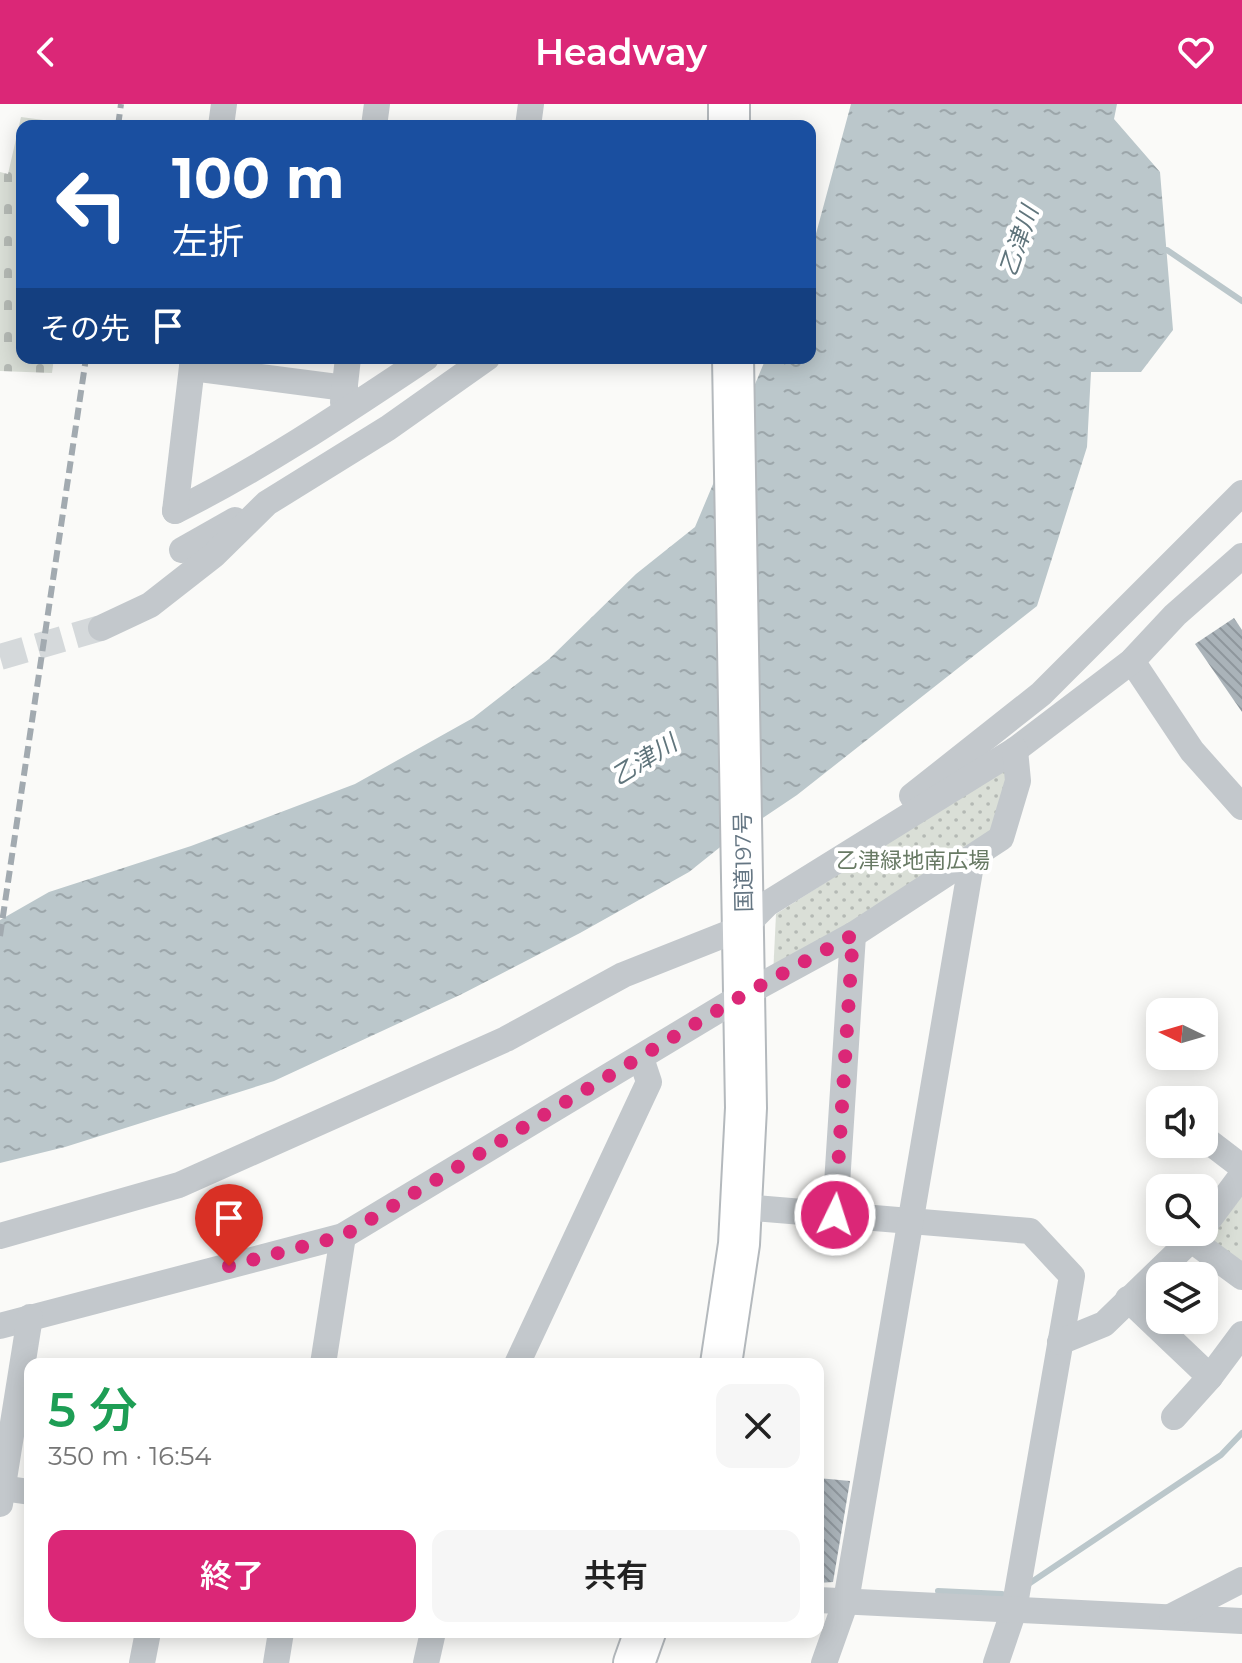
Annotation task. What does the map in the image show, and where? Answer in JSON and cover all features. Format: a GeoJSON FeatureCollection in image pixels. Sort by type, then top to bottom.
{"type":"FeatureCollection","features":[{"type":"Feature","properties":{"kind":"highway","name":"国道197号"},"geometry":{"type":"LineString","coordinates":[[722,1358],[742,1207],[746,1108],[733,364]]}},
{"type":"Feature","properties":{"kind":"highway"},"geometry":{"type":"LineString","coordinates":[[634,1663],[643,1638]]}},
{"type":"Feature","properties":{"kind":"street"},"geometry":{"type":"LineString","coordinates":[[193,364],[175,511],[202,498],[343,401],[414,364]]}},
{"type":"Feature","properties":{"kind":"street"},"geometry":{"type":"LineString","coordinates":[[197,364],[343,401]]}},
{"type":"Feature","properties":{"kind":"street"},"geometry":{"type":"LineString","coordinates":[[343,401],[347,364]]}},
{"type":"Feature","properties":{"kind":"street"},"geometry":{"type":"LineString","coordinates":[[182,550],[267,503],[388,428],[479,364]]}},
{"type":"Feature","properties":{"kind":"street"},"geometry":{"type":"LineString","coordinates":[[841,857],[868,827],[1041,694],[1242,493]]}},
{"type":"Feature","properties":{"kind":"street"},"geometry":{"type":"LineString","coordinates":[[101,628],[150,605],[183,581],[267,503]]}},
{"type":"Feature","properties":{"kind":"street"},"geometry":{"type":"LineString","coordinates":[[0,1236],[179,1185],[506,1039],[744,908],[767,904],[1015,750],[1132,661],[1175,615],[1241,560]]}},
{"type":"Feature","properties":{"kind":"street"},"geometry":{"type":"LineString","coordinates":[[1132,661],[1192,751],[1242,807]]}},
{"type":"Feature","properties":{"kind":"street"},"geometry":{"type":"LineString","coordinates":[[0,1326],[343,1236],[745,994],[853,935],[972,859],[1001,838],[1018,781],[1015,750]]}},
{"type":"Feature","properties":{"kind":"street"},"geometry":{"type":"LineString","coordinates":[[824,1663],[846,1601],[972,859]]}},
{"type":"Feature","properties":{"kind":"street"},"geometry":{"type":"LineString","coordinates":[[835,1215],[853,935]]}},
{"type":"Feature","properties":{"kind":"street"},"geometry":{"type":"LineString","coordinates":[[520,1358],[649,1082],[641,1058]]}},
{"type":"Feature","properties":{"kind":"street"},"geometry":{"type":"LineString","coordinates":[[1218,1149],[1242,1167]]}},
{"type":"Feature","properties":{"kind":"street"},"geometry":{"type":"LineString","coordinates":[[1218,1207],[1242,1175]]}},
{"type":"Feature","properties":{"kind":"street"},"geometry":{"type":"LineString","coordinates":[[742,1207],[1030,1231],[1072,1276],[1014,1610],[996,1663]]}},
{"type":"Feature","properties":{"kind":"street"},"geometry":{"type":"LineString","coordinates":[[324,1358],[343,1236]]}},
{"type":"Feature","properties":{"kind":"street"},"geometry":{"type":"LineString","coordinates":[[1060,1342],[1104,1324],[1185,1246]]}},
{"type":"Feature","properties":{"kind":"street"},"geometry":{"type":"LineString","coordinates":[[1212,1246],[1242,1277]]}},
{"type":"Feature","properties":{"kind":"street"},"geometry":{"type":"LineString","coordinates":[[1128,1299],[1210,1377]]}},
{"type":"Feature","properties":{"kind":"street"},"geometry":{"type":"LineString","coordinates":[[24,1493],[1,1496],[30,1317]]}},
{"type":"Feature","properties":{"kind":"street"},"geometry":{"type":"LineString","coordinates":[[1174,1417],[1210,1377],[1242,1334]]}},
{"type":"Feature","properties":{"kind":"street"},"geometry":{"type":"LineString","coordinates":[[1169,1617],[1242,1580]]}},
{"type":"Feature","properties":{"kind":"street"},"geometry":{"type":"LineString","coordinates":[[824,1600],[1242,1621]]}},
{"type":"Feature","properties":{"kind":"street"},"geometry":{"type":"LineString","coordinates":[[142,1663],[147,1638]]}},
{"type":"Feature","properties":{"kind":"street"},"geometry":{"type":"LineString","coordinates":[[276,1663],[280,1638]]}},
{"type":"Feature","properties":{"kind":"street"},"geometry":{"type":"LineString","coordinates":[[426,1663],[432,1638]]}},
{"type":"Feature","properties":{"kind":"green space"},"geometry":{"type":"Polygon","coordinates":[[[16,139],[16,364],[53,364],[52,373],[0,371],[0,172],[8,174],[16,139]]]}},
{"type":"Feature","properties":{"kind":"green space","name":"乙津緑地南広場"},"geometry":{"type":"Polygon","coordinates":[[[1013,763],[998,835],[773,976],[776,914],[1013,763]]]}},
{"type":"Feature","properties":{"kind":"green space"},"geometry":{"type":"Polygon","coordinates":[[[1242,1187],[1242,1268],[1218,1245],[1218,1219],[1242,1187]]]}},
{"type":"Feature","properties":{"kind":"water","name":"乙津川"},"geometry":{"type":"Polygon","coordinates":[[[851,104],[1117,104],[1114,119],[1160,172],[1173,330],[1141,372],[1091,372],[1087,447],[1037,606],[797,795],[724,844],[689,872],[580,933],[462,994],[274,1081],[65,1147],[0,1163],[0,920],[49,892],[191,846],[355,784],[473,718],[549,659],[636,574],[695,527],[763,364],[816,364],[816,234],[851,104]]]}},
{"type":"Feature","properties":{"kind":"building"},"geometry":{"type":"Polygon","coordinates":[[[1234,618],[1242,630],[1242,712],[1195,644],[1234,618]]]}},
{"type":"Feature","properties":{"kind":"building"},"geometry":{"type":"Polygon","coordinates":[[[824,1479],[850,1481],[833,1582],[824,1583],[824,1479]]]}},
{"type":"Feature","properties":{"kind":"waterway"},"geometry":{"type":"LineString","coordinates":[[1161,251],[1167,250],[1242,301]]}},
{"type":"Feature","properties":{"kind":"waterway"},"geometry":{"type":"LineString","coordinates":[[1027,1585],[1221,1455],[1242,1433]]}},
{"type":"Feature","properties":{"kind":"waterway"},"geometry":{"type":"LineString","coordinates":[[938,1591],[1002,1594]]}},
{"type":"Feature","properties":{"kind":"tunnel"},"geometry":{"type":"LineString","coordinates":[[0,657],[101,628]]}},
{"type":"Feature","properties":{"kind":"railway"},"geometry":{"type":"LineString","coordinates":[[119,120],[121,104]]}},
{"type":"Feature","properties":{"kind":"railway"},"geometry":{"type":"LineString","coordinates":[[0,936],[85,364]]}},
{"type":"Feature","properties":{"kind":"route"},"geometry":{"type":"LineString","coordinates":[[229,1266],[343,1236],[745,994],[853,935],[835,1215]]}}]}
